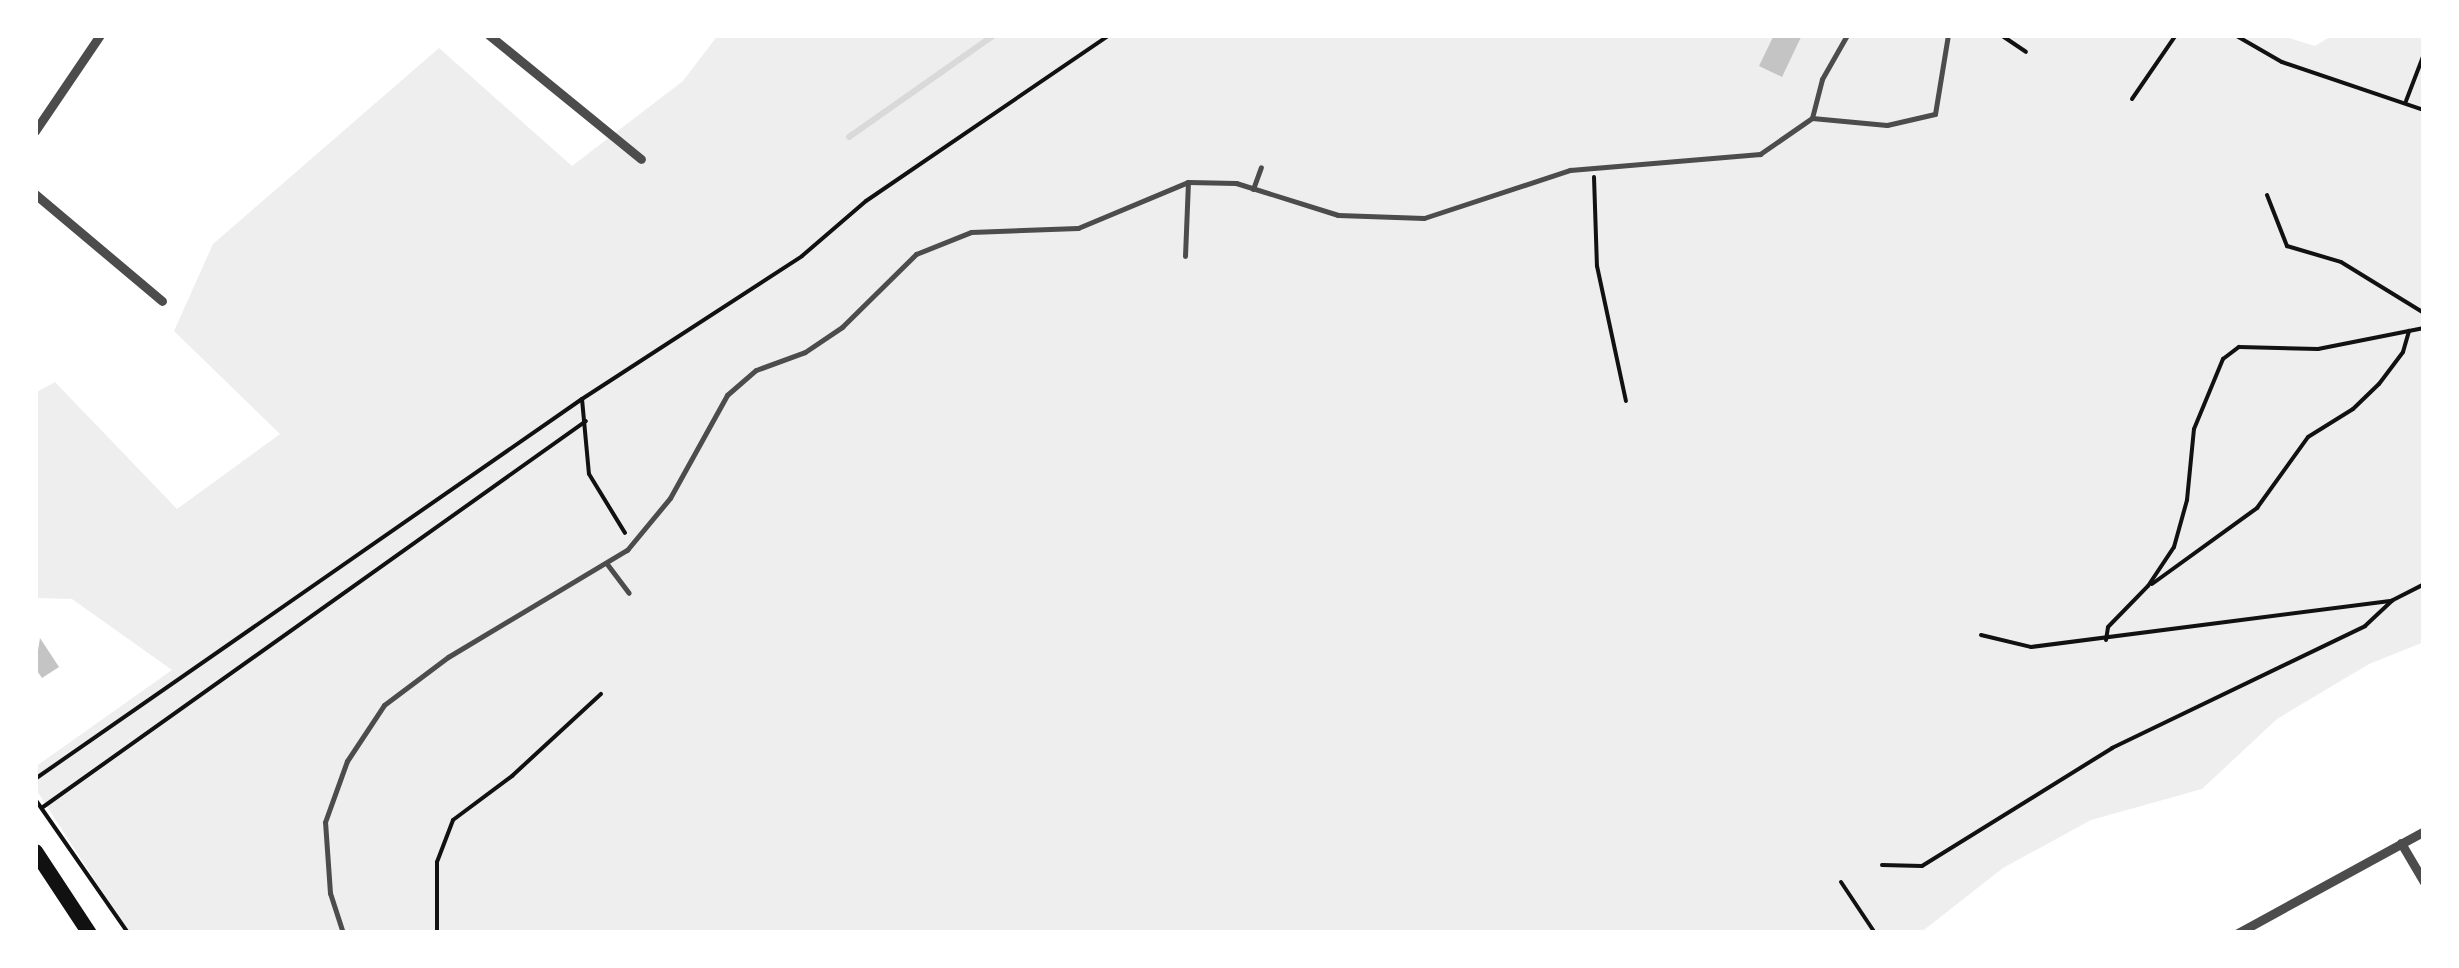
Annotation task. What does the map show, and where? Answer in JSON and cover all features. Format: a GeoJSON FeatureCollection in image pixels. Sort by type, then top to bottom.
{"type":"FeatureCollection","features":[{"type":"Feature","properties":{"kind":"main road"},"geometry":{"type":"LineString","coordinates":[[35,851],[88,933]]}},
{"type":"Feature","properties":{"kind":"street"},"geometry":{"type":"LineString","coordinates":[[35,131],[100,35]]}},
{"type":"Feature","properties":{"kind":"street"},"geometry":{"type":"LineString","coordinates":[[489,35],[641,160]]}},
{"type":"Feature","properties":{"kind":"street"},"geometry":{"type":"LineString","coordinates":[[35,194],[162,301]]}},
{"type":"Feature","properties":{"kind":"street"},"geometry":{"type":"LineString","coordinates":[[2238,933],[2424,831]]}},
{"type":"Feature","properties":{"kind":"street"},"geometry":{"type":"LineString","coordinates":[[2402,843],[2424,882]]}},
{"type":"Feature","properties":{"kind":"lane"},"geometry":{"type":"LineString","coordinates":[[344,933],[330,893],[326,822],[362,734],[418,678],[607,564],[634,542],[670,498],[728,395],[756,370],[805,352],[842,326],[916,254],[970,232],[1078,228],[1188,182],[1253,189],[1338,214],[1424,218],[1592,168],[1738,159],[1778,147],[1812,118],[1822,79],[1847,35]]}},
{"type":"Feature","properties":{"kind":"lane"},"geometry":{"type":"LineString","coordinates":[[1812,118],[1887,125],[1934,114],[1948,35]]}},
{"type":"Feature","properties":{"kind":"lane"},"geometry":{"type":"LineString","coordinates":[[1253,189],[1261,166]]}},
{"type":"Feature","properties":{"kind":"lane"},"geometry":{"type":"LineString","coordinates":[[1185,256],[1188,182]]}},
{"type":"Feature","properties":{"kind":"lane"},"geometry":{"type":"LineString","coordinates":[[607,564],[629,593]]}},
{"type":"Feature","properties":{"kind":"path"},"geometry":{"type":"LineString","coordinates":[[35,779],[582,399],[802,256],[866,201],[1109,35]]}},
{"type":"Feature","properties":{"kind":"path"},"geometry":{"type":"LineString","coordinates":[[2001,35],[2026,52]]}},
{"type":"Feature","properties":{"kind":"path"},"geometry":{"type":"LineString","coordinates":[[2132,99],[2176,35]]}},
{"type":"Feature","properties":{"kind":"path"},"geometry":{"type":"LineString","coordinates":[[2235,35],[2282,62],[2424,110]]}},
{"type":"Feature","properties":{"kind":"path"},"geometry":{"type":"LineString","coordinates":[[2406,103],[2424,54]]}},
{"type":"Feature","properties":{"kind":"path"},"geometry":{"type":"LineString","coordinates":[[1592,168],[1597,266],[1626,401]]}},
{"type":"Feature","properties":{"kind":"path"},"geometry":{"type":"LineString","coordinates":[[2267,195],[2287,246],[2341,262],[2424,314]]}},
{"type":"Feature","properties":{"kind":"path"},"geometry":{"type":"LineString","coordinates":[[2148,586],[2174,547],[2194,429],[2223,358],[2239,347],[2318,348],[2424,328]]}},
{"type":"Feature","properties":{"kind":"path"},"geometry":{"type":"LineString","coordinates":[[2106,640],[2108,627],[2148,586],[2257,508],[2308,436],[2353,410],[2379,384],[2403,352],[2410,331]]}},
{"type":"Feature","properties":{"kind":"path"},"geometry":{"type":"LineString","coordinates":[[582,399],[589,474],[600,499],[634,542]]}},
{"type":"Feature","properties":{"kind":"path"},"geometry":{"type":"LineString","coordinates":[[43,807],[586,421]]}},
{"type":"Feature","properties":{"kind":"path"},"geometry":{"type":"LineString","coordinates":[[1882,866],[1922,866],[2181,711],[2366,626],[2392,600],[2424,584]]}},
{"type":"Feature","properties":{"kind":"path"},"geometry":{"type":"LineString","coordinates":[[1982,636],[2032,647],[2392,600]]}},
{"type":"Feature","properties":{"kind":"path"},"geometry":{"type":"LineString","coordinates":[[436,933],[437,862],[453,820],[601,694]]}},
{"type":"Feature","properties":{"kind":"path"},"geometry":{"type":"LineString","coordinates":[[35,799],[128,933]]}},
{"type":"Feature","properties":{"kind":"path"},"geometry":{"type":"LineString","coordinates":[[1841,882],[1876,933]]}},
{"type":"Feature","properties":{"kind":"shaded area"},"geometry":{"type":"Polygon","coordinates":[[[718,35],[2280,35],[2315,46],[2333,35],[2424,35],[2424,642],[2369,664],[2277,719],[2202,789],[2091,820],[2003,868],[1920,933],[129,933],[35,788],[35,767],[172,670],[72,599],[35,598],[35,393],[55,382],[177,509],[280,434],[174,331],[213,244],[439,48],[572,166],[683,81],[718,35]]]}},
{"type":"Feature","properties":{"kind":"building"},"geometry":{"type":"Polygon","coordinates":[[[1774,35],[1802,35],[1782,77],[1759,66],[1774,35]]]}},
{"type":"Feature","properties":{"kind":"building"},"geometry":{"type":"Polygon","coordinates":[[[40,638],[59,667],[42,678],[35,668],[40,638]]]}},
{"type":"Feature","properties":{"kind":"waterway"},"geometry":{"type":"LineString","coordinates":[[849,137],[994,35]]}}]}
